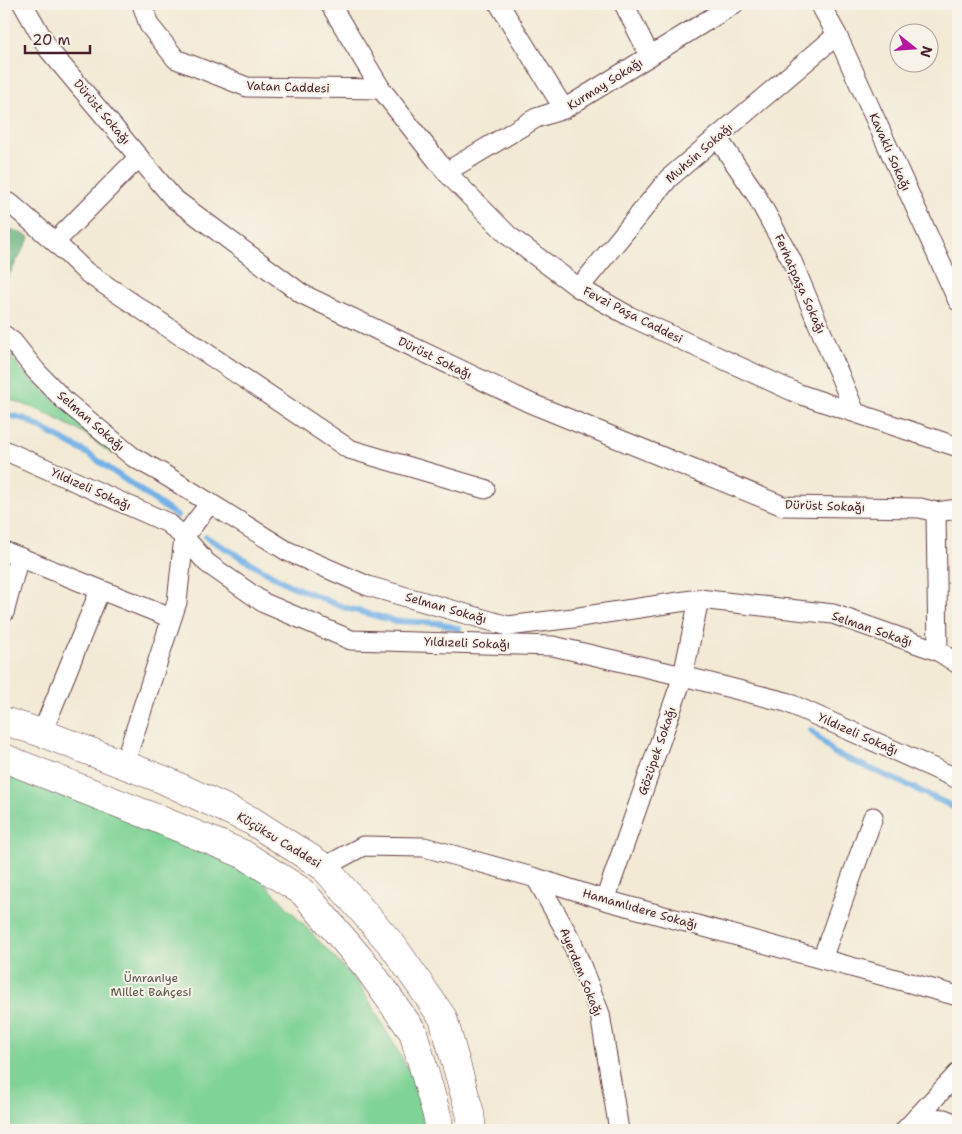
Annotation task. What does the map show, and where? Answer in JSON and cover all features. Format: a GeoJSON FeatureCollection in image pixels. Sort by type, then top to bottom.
{"type":"FeatureCollection","features":[{"type":"Feature","properties":{"kind":"main road","name":"Küçüksu Caddesi"},"geometry":{"type":"LineString","coordinates":[[4,721],[42,733],[164,780],[252,821],[324,867],[392,946],[443,1018],[470,1113],[472,1130]]}},
{"type":"Feature","properties":{"kind":"main road"},"geometry":{"type":"LineString","coordinates":[[4,758],[243,854],[303,892],[367,967],[414,1032],[438,1119],[439,1130]]}},
{"type":"Feature","properties":{"kind":"street","name":"Dürüst Sokağı"},"geometry":{"type":"LineString","coordinates":[[23,4],[49,50],[173,198],[302,294],[530,403],[783,506],[920,508],[936,512],[958,509]]}},
{"type":"Feature","properties":{"kind":"street","name":"Vatan Caddesi"},"geometry":{"type":"LineString","coordinates":[[142,4],[149,25],[176,59],[247,88],[381,89]]}},
{"type":"Feature","properties":{"kind":"street","name":"Fevzi Paşa Caddesi"},"geometry":{"type":"LineString","coordinates":[[330,4],[381,89],[446,172],[509,236],[579,288],[629,316],[799,394],[958,447]]}},
{"type":"Feature","properties":{"kind":"street"},"geometry":{"type":"LineString","coordinates":[[500,4],[564,109]]}},
{"type":"Feature","properties":{"kind":"street"},"geometry":{"type":"LineString","coordinates":[[624,4],[650,56]]}},
{"type":"Feature","properties":{"kind":"street","name":"Kurmay Sokağı"},"geometry":{"type":"LineString","coordinates":[[446,172],[536,118],[564,109],[734,4]]}},
{"type":"Feature","properties":{"kind":"street","name":"Kavaklı Sokağı"},"geometry":{"type":"LineString","coordinates":[[820,4],[837,36],[958,301]]}},
{"type":"Feature","properties":{"kind":"street","name":"Muhsin Sokağı"},"geometry":{"type":"LineString","coordinates":[[579,288],[669,178],[837,36]]}},
{"type":"Feature","properties":{"kind":"street","name":"Ferhatpaşa Sokağı"},"geometry":{"type":"LineString","coordinates":[[717,137],[755,193],[791,259],[855,412]]}},
{"type":"Feature","properties":{"kind":"street"},"geometry":{"type":"LineString","coordinates":[[55,242],[139,157]]}},
{"type":"Feature","properties":{"kind":"street"},"geometry":{"type":"LineString","coordinates":[[4,201],[11,204],[55,242],[86,272],[349,449],[485,489]]}},
{"type":"Feature","properties":{"kind":"street","name":"Selman Sokağı"},"geometry":{"type":"LineString","coordinates":[[4,334],[65,401],[133,457],[287,551],[368,586],[508,626],[573,618],[699,598],[833,614],[938,651],[958,664]]}},
{"type":"Feature","properties":{"kind":"street","name":"Yıldızeli Sokağı"},"geometry":{"type":"LineString","coordinates":[[4,450],[168,523],[184,537],[207,563],[264,604],[351,640],[553,646],[786,702],[958,780]]}},
{"type":"Feature","properties":{"kind":"street"},"geometry":{"type":"LineString","coordinates":[[124,765],[177,602],[184,537],[210,503]]}},
{"type":"Feature","properties":{"kind":"street"},"geometry":{"type":"LineString","coordinates":[[936,512],[938,651]]}},
{"type":"Feature","properties":{"kind":"street"},"geometry":{"type":"LineString","coordinates":[[4,613],[11,554],[171,618]]}},
{"type":"Feature","properties":{"kind":"street"},"geometry":{"type":"LineString","coordinates":[[42,733],[100,590]]}},
{"type":"Feature","properties":{"kind":"street","name":"Gözüpek Sokağı"},"geometry":{"type":"LineString","coordinates":[[605,900],[683,676],[699,598]]}},
{"type":"Feature","properties":{"kind":"street"},"geometry":{"type":"LineString","coordinates":[[822,959],[873,817]]}},
{"type":"Feature","properties":{"kind":"street","name":"Hamamlıdere Sokağı"},"geometry":{"type":"LineString","coordinates":[[324,867],[363,846],[424,846],[605,900],[958,996]]}},
{"type":"Feature","properties":{"kind":"street","name":"Ayerdem Sokağı"},"geometry":{"type":"LineString","coordinates":[[536,878],[572,942],[600,1014],[620,1130]]}},
{"type":"Feature","properties":{"kind":"street"},"geometry":{"type":"LineString","coordinates":[[911,1124],[958,1073]]}},
{"type":"Feature","properties":{"kind":"street"},"geometry":{"type":"LineString","coordinates":[[911,1124],[944,1119],[958,1124]]}},
{"type":"Feature","properties":{"kind":"green space"},"geometry":{"type":"Polygon","coordinates":[[[4,226],[30,237],[4,284],[4,226]]]}},
{"type":"Feature","properties":{"kind":"green space"},"geometry":{"type":"Polygon","coordinates":[[[4,349],[26,375],[115,451],[113,455],[82,432],[39,410],[4,397],[4,349]]]}},
{"type":"Feature","properties":{"kind":"green space","name":"Ümraniye Millet Bahçesi"},"geometry":{"type":"Polygon","coordinates":[[[4,764],[257,875],[359,984],[429,1105],[431,1130],[4,1130],[4,764]]]}},
{"type":"Feature","properties":{"kind":"waterway"},"geometry":{"type":"LineString","coordinates":[[4,414],[25,419],[87,453],[177,516]]}},
{"type":"Feature","properties":{"kind":"waterway"},"geometry":{"type":"LineString","coordinates":[[206,537],[289,585],[343,607],[395,621],[440,623],[459,629]]}},
{"type":"Feature","properties":{"kind":"waterway"},"geometry":{"type":"LineString","coordinates":[[811,730],[834,753],[958,809]]}}]}
